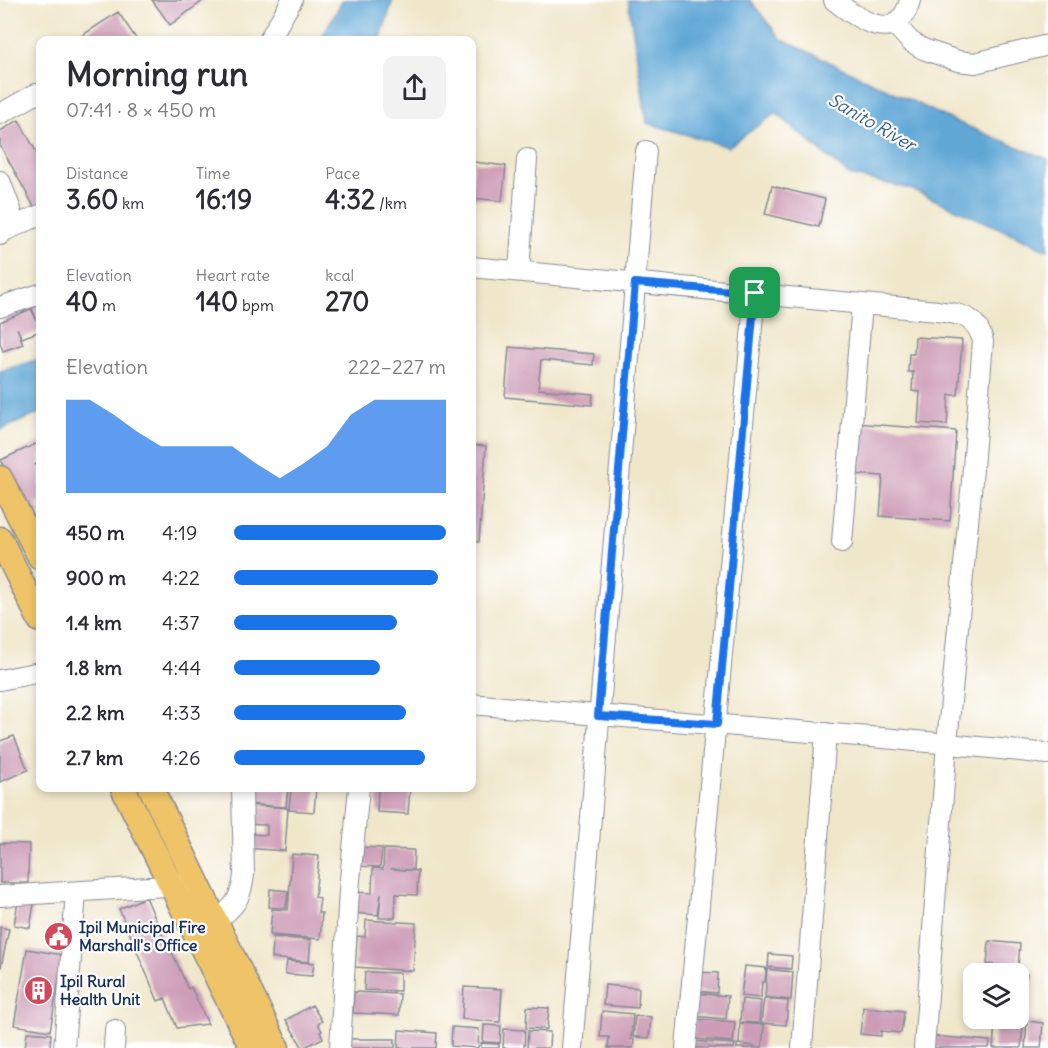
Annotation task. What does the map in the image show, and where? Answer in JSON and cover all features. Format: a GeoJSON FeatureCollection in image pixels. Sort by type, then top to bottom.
{"type":"FeatureCollection","features":[{"type":"Feature","properties":{"kind":"main road"},"geometry":{"type":"LineString","coordinates":[[0,478],[36,549]]}},
{"type":"Feature","properties":{"kind":"main road"},"geometry":{"type":"LineString","coordinates":[[0,539],[36,612]]}},
{"type":"Feature","properties":{"kind":"main road"},"geometry":{"type":"LineString","coordinates":[[125,792],[252,1048]]}},
{"type":"Feature","properties":{"kind":"main road"},"geometry":{"type":"LineString","coordinates":[[153,792],[277,1048]]}},
{"type":"Feature","properties":{"kind":"street"},"geometry":{"type":"LineString","coordinates":[[271,36],[292,0]]}},
{"type":"Feature","properties":{"kind":"street"},"geometry":{"type":"LineString","coordinates":[[834,0],[862,21],[883,26],[903,17],[910,0]]}},
{"type":"Feature","properties":{"kind":"street"},"geometry":{"type":"LineString","coordinates":[[894,23],[910,41],[923,49],[958,61],[975,63],[1048,45]]}},
{"type":"Feature","properties":{"kind":"street"},"geometry":{"type":"LineString","coordinates":[[0,114],[36,94]]}},
{"type":"Feature","properties":{"kind":"street"},"geometry":{"type":"LineString","coordinates":[[572,1048],[646,151]]}},
{"type":"Feature","properties":{"kind":"street"},"geometry":{"type":"LineString","coordinates":[[519,271],[527,159]]}},
{"type":"Feature","properties":{"kind":"street"},"geometry":{"type":"LineString","coordinates":[[0,181],[12,210],[2,233]]}},
{"type":"Feature","properties":{"kind":"street"},"geometry":{"type":"LineString","coordinates":[[2,233],[36,217]]}},
{"type":"Feature","properties":{"kind":"street"},"geometry":{"type":"LineString","coordinates":[[476,267],[944,312],[965,316],[980,330],[982,341],[972,481],[947,743],[924,1048]]}},
{"type":"Feature","properties":{"kind":"street"},"geometry":{"type":"LineString","coordinates":[[686,1048],[755,293]]}},
{"type":"Feature","properties":{"kind":"street"},"geometry":{"type":"LineString","coordinates":[[0,307],[36,295]]}},
{"type":"Feature","properties":{"kind":"street"},"geometry":{"type":"LineString","coordinates":[[842,542],[862,304]]}},
{"type":"Feature","properties":{"kind":"street"},"geometry":{"type":"LineString","coordinates":[[0,680],[36,673]]}},
{"type":"Feature","properties":{"kind":"street"},"geometry":{"type":"LineString","coordinates":[[476,704],[947,743],[1048,754]]}},
{"type":"Feature","properties":{"kind":"street"},"geometry":{"type":"LineString","coordinates":[[802,1048],[826,733]]}},
{"type":"Feature","properties":{"kind":"street"},"geometry":{"type":"LineString","coordinates":[[215,922],[233,908],[242,888],[244,875],[242,792]]}},
{"type":"Feature","properties":{"kind":"street"},"geometry":{"type":"LineString","coordinates":[[339,1048],[349,890],[359,792]]}},
{"type":"Feature","properties":{"kind":"street"},"geometry":{"type":"LineString","coordinates":[[0,896],[197,884]]}},
{"type":"Feature","properties":{"kind":"street"},"geometry":{"type":"LineString","coordinates":[[64,1048],[76,892]]}},
{"type":"Feature","properties":{"kind":"water"},"geometry":{"type":"Polygon","coordinates":[[[343,0],[393,0],[381,36],[322,36],[343,0]]]}},
{"type":"Feature","properties":{"kind":"water","name":"Sanito River"},"geometry":{"type":"Polygon","coordinates":[[[628,0],[750,0],[781,39],[954,121],[1048,159],[1048,250],[911,189],[849,175],[776,113],[728,147],[647,123],[628,0]]]}},
{"type":"Feature","properties":{"kind":"water"},"geometry":{"type":"Polygon","coordinates":[[[36,360],[36,415],[0,430],[0,371],[36,360]]]}},
{"type":"Feature","properties":{"kind":"building"},"geometry":{"type":"Polygon","coordinates":[[[152,0],[204,0],[170,25],[152,0]]]}},
{"type":"Feature","properties":{"kind":"building"},"geometry":{"type":"Polygon","coordinates":[[[118,12],[134,36],[81,36],[118,12]]]}},
{"type":"Feature","properties":{"kind":"building"},"geometry":{"type":"Polygon","coordinates":[[[19,120],[36,152],[36,210],[0,145],[0,131],[19,120]]]}},
{"type":"Feature","properties":{"kind":"building"},"geometry":{"type":"Polygon","coordinates":[[[476,162],[506,166],[502,201],[476,198],[476,162]]]}},
{"type":"Feature","properties":{"kind":"building"},"geometry":{"type":"Polygon","coordinates":[[[772,186],[825,199],[819,227],[765,214],[772,186]]]}},
{"type":"Feature","properties":{"kind":"building"},"geometry":{"type":"Polygon","coordinates":[[[36,306],[36,318],[32,308],[36,306]]]}},
{"type":"Feature","properties":{"kind":"building"},"geometry":{"type":"Polygon","coordinates":[[[31,309],[36,319],[36,333],[22,338],[17,328],[23,344],[3,351],[0,343],[0,322],[31,309]]]}},
{"type":"Feature","properties":{"kind":"building"},"geometry":{"type":"Polygon","coordinates":[[[915,337],[962,340],[958,395],[949,395],[947,425],[918,423],[920,392],[912,391],[913,372],[908,372],[909,354],[914,354],[915,337]]]}},
{"type":"Feature","properties":{"kind":"building"},"geometry":{"type":"Polygon","coordinates":[[[509,347],[594,354],[593,365],[541,360],[538,389],[593,394],[592,405],[505,397],[509,347]]]}},
{"type":"Feature","properties":{"kind":"building"},"geometry":{"type":"Polygon","coordinates":[[[855,423],[956,431],[950,521],[880,516],[883,476],[852,474],[855,423]]]}},
{"type":"Feature","properties":{"kind":"building"},"geometry":{"type":"Polygon","coordinates":[[[36,444],[36,530],[31,532],[1,460],[36,444]]]}},
{"type":"Feature","properties":{"kind":"building"},"geometry":{"type":"Polygon","coordinates":[[[476,445],[486,446],[479,542],[476,542],[476,445]]]}},
{"type":"Feature","properties":{"kind":"building"},"geometry":{"type":"Polygon","coordinates":[[[14,736],[28,770],[0,782],[0,741],[14,736]]]}},
{"type":"Feature","properties":{"kind":"building"},"geometry":{"type":"Polygon","coordinates":[[[246,792],[288,792],[286,807],[245,804],[246,792]]]}},
{"type":"Feature","properties":{"kind":"building"},"geometry":{"type":"Polygon","coordinates":[[[291,792],[316,792],[314,812],[289,810],[291,792]]]}},
{"type":"Feature","properties":{"kind":"building"},"geometry":{"type":"Polygon","coordinates":[[[378,792],[410,792],[408,814],[377,812],[378,792]]]}},
{"type":"Feature","properties":{"kind":"building"},"geometry":{"type":"Polygon","coordinates":[[[246,805],[288,808],[285,851],[244,848],[245,834],[267,835],[267,825],[244,824],[246,805]]]}},
{"type":"Feature","properties":{"kind":"building"},"geometry":{"type":"Polygon","coordinates":[[[0,843],[29,844],[28,883],[0,883],[0,843]]]}},
{"type":"Feature","properties":{"kind":"building"},"geometry":{"type":"Polygon","coordinates":[[[356,847],[382,848],[380,867],[355,866],[356,847]]]}},
{"type":"Feature","properties":{"kind":"building"},"geometry":{"type":"Polygon","coordinates":[[[384,849],[414,850],[413,870],[391,869],[418,871],[417,895],[396,894],[395,918],[379,918],[381,893],[378,915],[351,913],[352,892],[372,893],[373,868],[383,869],[384,849]]]}},
{"type":"Feature","properties":{"kind":"building"},"geometry":{"type":"Polygon","coordinates":[[[292,854],[319,856],[315,897],[320,898],[318,913],[322,913],[320,939],[270,935],[272,909],[288,910],[292,854]]]}},
{"type":"Feature","properties":{"kind":"building"},"geometry":{"type":"Polygon","coordinates":[[[270,889],[288,891],[286,908],[269,907],[270,889]]]}},
{"type":"Feature","properties":{"kind":"building"},"geometry":{"type":"Polygon","coordinates":[[[146,897],[170,953],[172,952],[188,989],[191,987],[208,1024],[177,1028],[165,998],[158,1001],[119,909],[146,897]]]}},
{"type":"Feature","properties":{"kind":"building"},"geometry":{"type":"Polygon","coordinates":[[[18,901],[34,904],[30,928],[14,925],[18,901]]]}},
{"type":"Feature","properties":{"kind":"building"},"geometry":{"type":"Polygon","coordinates":[[[366,920],[416,923],[413,971],[355,967],[357,936],[365,937],[366,920]]]}},
{"type":"Feature","properties":{"kind":"building"},"geometry":{"type":"Polygon","coordinates":[[[0,927],[9,929],[1,967],[0,967],[0,927]]]}},
{"type":"Feature","properties":{"kind":"building"},"geometry":{"type":"Polygon","coordinates":[[[273,937],[311,940],[309,962],[272,958],[273,937]]]}},
{"type":"Feature","properties":{"kind":"building"},"geometry":{"type":"Polygon","coordinates":[[[989,941],[1020,944],[1018,963],[987,963],[989,941]]]}},
{"type":"Feature","properties":{"kind":"building","name":"Ipil Rural Health Unit"},"geometry":{"type":"Polygon","coordinates":[[[27,949],[63,955],[50,1031],[14,1025],[27,949]]]}},
{"type":"Feature","properties":{"kind":"building"},"geometry":{"type":"Polygon","coordinates":[[[769,954],[792,956],[791,969],[768,967],[769,954]]]}},
{"type":"Feature","properties":{"kind":"building"},"geometry":{"type":"Polygon","coordinates":[[[287,961],[314,963],[312,976],[285,974],[287,961]]]}},
{"type":"Feature","properties":{"kind":"building"},"geometry":{"type":"Polygon","coordinates":[[[745,966],[766,968],[761,998],[741,996],[745,966]]]}},
{"type":"Feature","properties":{"kind":"building"},"geometry":{"type":"Polygon","coordinates":[[[767,969],[793,972],[791,1000],[765,997],[767,969]]]}},
{"type":"Feature","properties":{"kind":"building"},"geometry":{"type":"Polygon","coordinates":[[[365,972],[400,973],[400,991],[364,990],[365,972]]]}},
{"type":"Feature","properties":{"kind":"building"},"geometry":{"type":"Polygon","coordinates":[[[696,972],[718,973],[717,993],[695,991],[696,972]]]}},
{"type":"Feature","properties":{"kind":"building"},"geometry":{"type":"Polygon","coordinates":[[[605,985],[639,988],[638,1008],[603,1005],[605,985]]]}},
{"type":"Feature","properties":{"kind":"building"},"geometry":{"type":"Polygon","coordinates":[[[464,987],[502,989],[500,1022],[462,1019],[464,987]]]}},
{"type":"Feature","properties":{"kind":"building"},"geometry":{"type":"Polygon","coordinates":[[[354,992],[400,994],[399,1015],[353,1013],[354,992]]]}},
{"type":"Feature","properties":{"kind":"building"},"geometry":{"type":"Polygon","coordinates":[[[694,993],[728,996],[726,1019],[692,1016],[694,993]]]}},
{"type":"Feature","properties":{"kind":"building"},"geometry":{"type":"Polygon","coordinates":[[[742,999],[761,1001],[759,1023],[740,1022],[742,999]]]}},
{"type":"Feature","properties":{"kind":"building"},"geometry":{"type":"Polygon","coordinates":[[[764,999],[788,1001],[786,1025],[761,1023],[764,999]]]}},
{"type":"Feature","properties":{"kind":"building"},"geometry":{"type":"Polygon","coordinates":[[[312,1005],[322,1021],[318,1024],[323,1038],[303,1048],[286,1020],[312,1005]]]}},
{"type":"Feature","properties":{"kind":"building"},"geometry":{"type":"Polygon","coordinates":[[[527,1007],[549,1008],[547,1029],[526,1028],[527,1007]]]}},
{"type":"Feature","properties":{"kind":"building"},"geometry":{"type":"Polygon","coordinates":[[[863,1007],[904,1011],[901,1033],[881,1031],[881,1036],[860,1034],[863,1007]]]}},
{"type":"Feature","properties":{"kind":"building"},"geometry":{"type":"Polygon","coordinates":[[[602,1011],[633,1014],[631,1039],[634,1040],[633,1048],[608,1048],[609,1037],[600,1037],[602,1011]]]}},
{"type":"Feature","properties":{"kind":"building"},"geometry":{"type":"Polygon","coordinates":[[[635,1016],[651,1017],[649,1038],[633,1037],[635,1016]]]}},
{"type":"Feature","properties":{"kind":"building"},"geometry":{"type":"Polygon","coordinates":[[[695,1019],[735,1022],[733,1042],[693,1039],[695,1019]]]}},
{"type":"Feature","properties":{"kind":"building"},"geometry":{"type":"Polygon","coordinates":[[[1029,1021],[1043,1023],[1041,1048],[1025,1048],[1029,1021]]]}},
{"type":"Feature","properties":{"kind":"building"},"geometry":{"type":"Polygon","coordinates":[[[740,1023],[764,1025],[762,1048],[737,1048],[737,1044],[756,1046],[739,1044],[740,1023]]]}},
{"type":"Feature","properties":{"kind":"building"},"geometry":{"type":"Polygon","coordinates":[[[484,1025],[501,1026],[500,1043],[483,1042],[484,1025]]]}},
{"type":"Feature","properties":{"kind":"building"},"geometry":{"type":"Polygon","coordinates":[[[452,1027],[479,1029],[478,1048],[451,1046],[452,1027]]]}},
{"type":"Feature","properties":{"kind":"building"},"geometry":{"type":"Polygon","coordinates":[[[504,1029],[525,1030],[524,1048],[503,1048],[504,1029]]]}},
{"type":"Feature","properties":{"kind":"building"},"geometry":{"type":"Polygon","coordinates":[[[995,1029],[1023,1029],[1021,1048],[993,1048],[995,1029]]]}},
{"type":"Feature","properties":{"kind":"building"},"geometry":{"type":"Polygon","coordinates":[[[399,1030],[437,1033],[436,1048],[398,1048],[399,1030]]]}},
{"type":"Feature","properties":{"kind":"building"},"geometry":{"type":"Polygon","coordinates":[[[528,1031],[550,1032],[549,1048],[527,1048],[528,1031]]]}},
{"type":"Feature","properties":{"kind":"building"},"geometry":{"type":"Polygon","coordinates":[[[27,1032],[51,1034],[50,1048],[25,1048],[27,1032]]]}},
{"type":"Feature","properties":{"kind":"building"},"geometry":{"type":"Polygon","coordinates":[[[932,1036],[990,1041],[989,1048],[931,1048],[932,1036]]]}},
{"type":"Feature","properties":{"kind":"building"},"geometry":{"type":"Polygon","coordinates":[[[344,1039],[395,1039],[395,1048],[344,1048],[344,1039]]]}},
{"type":"Feature","properties":{"kind":"building"},"geometry":{"type":"Polygon","coordinates":[[[691,1041],[735,1044],[734,1048],[690,1048],[691,1041]]]}},
{"type":"Feature","properties":{"kind":"building"},"geometry":{"type":"Polygon","coordinates":[[[481,1043],[499,1044],[499,1048],[481,1048],[481,1043]]]}},
{"type":"Feature","properties":{"kind":"place","name":"Ipil Municipal Fire Marshall's Office"},"geometry":{"type":"Point","coordinates":[58,936]}},
{"type":"Feature","properties":{"kind":"place","name":"Ipil Rural Health Unit"},"geometry":{"type":"Point","coordinates":[39,990]}},
{"type":"Feature","properties":{"kind":"route"},"geometry":{"type":"LineString","coordinates":[[635,283],[755,293],[717,724],[598,716],[635,283]]}}]}
